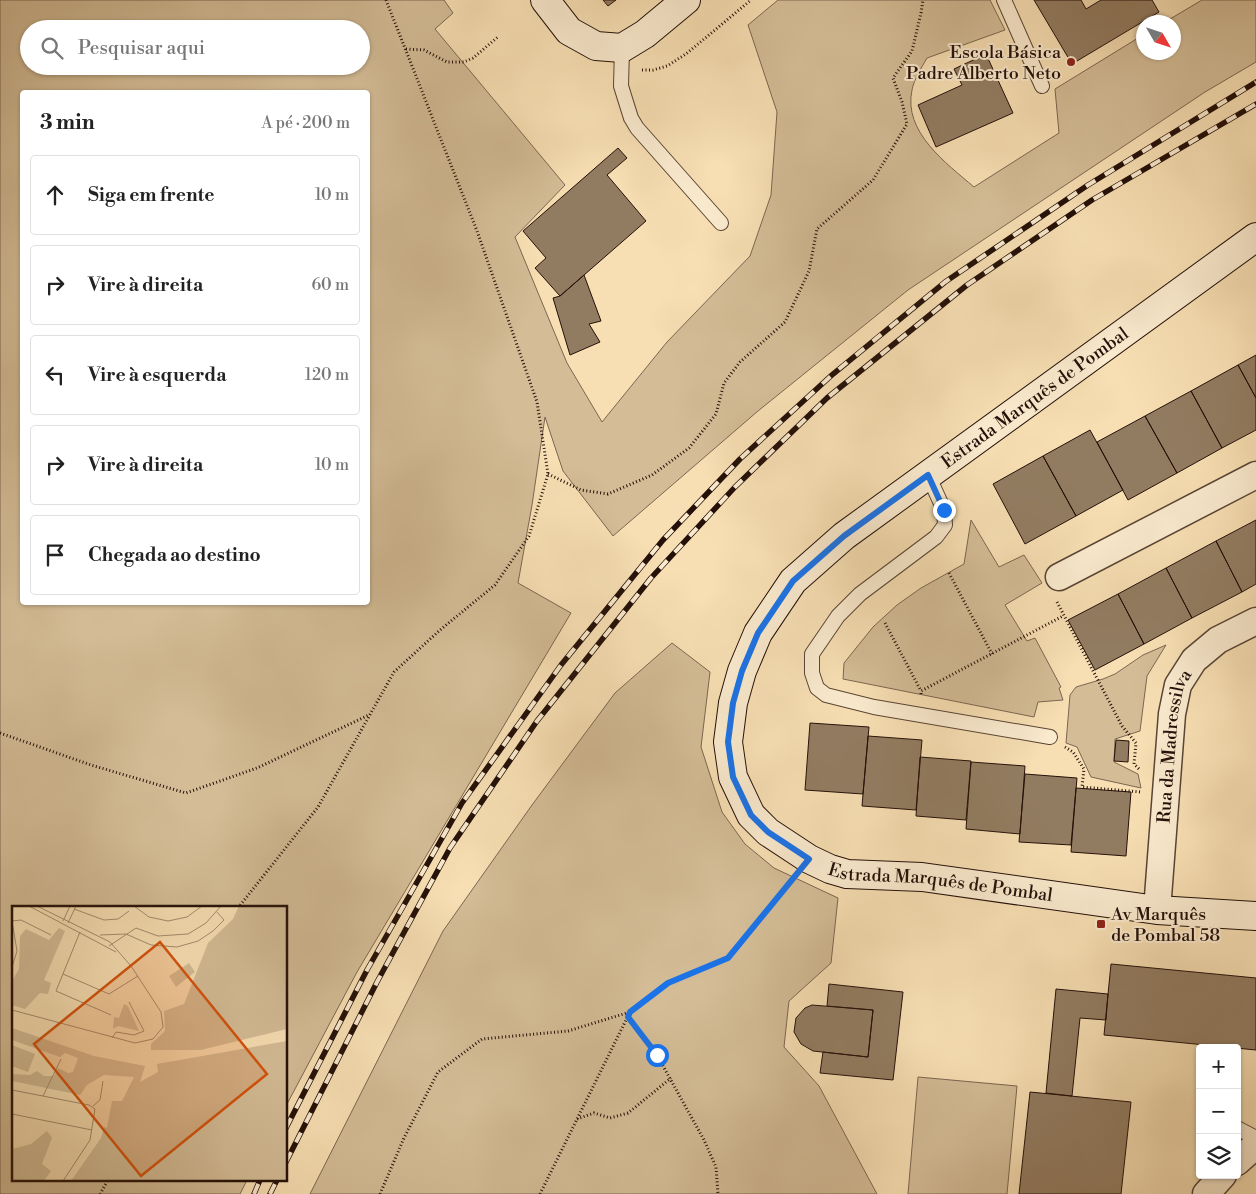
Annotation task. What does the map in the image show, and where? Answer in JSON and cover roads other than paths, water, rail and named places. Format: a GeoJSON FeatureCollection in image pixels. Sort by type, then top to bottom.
{"type":"FeatureCollection","features":[{"type":"Feature","properties":{"kind":"street"},"geometry":{"type":"LineString","coordinates":[[545,0],[569,31],[596,46],[622,48],[646,34],[686,0]]}},
{"type":"Feature","properties":{"kind":"street","name":"Estrada Marquês de Pombal"},"geometry":{"type":"LineString","coordinates":[[1256,237],[844,536],[793,581],[758,633],[742,671],[733,703],[728,742],[733,777],[751,815],[768,832],[809,859],[830,869],[848,874],[922,877],[1157,910],[1256,916]]}},
{"type":"Feature","properties":{"kind":"street"},"geometry":{"type":"LineString","coordinates":[[1059,577],[1256,475]]}},
{"type":"Feature","properties":{"kind":"street","name":"Rua da Madressilva"},"geometry":{"type":"LineString","coordinates":[[1157,910],[1160,794],[1178,685],[1194,660],[1218,640],[1256,621]]}},
{"type":"Feature","properties":{"kind":"street"},"geometry":{"type":"LineString","coordinates":[[1241,1158],[1256,1145]]}},
{"type":"Feature","properties":{"kind":"street"},"geometry":{"type":"LineString","coordinates":[[1206,1194],[1219,1179]]}},
{"type":"Feature","properties":{"kind":"lane"},"geometry":{"type":"LineString","coordinates":[[1004,0],[1042,86]]}},
{"type":"Feature","properties":{"kind":"lane"},"geometry":{"type":"LineString","coordinates":[[622,48],[621,86],[631,118],[637,128],[721,223]]}},
{"type":"Feature","properties":{"kind":"lane"},"geometry":{"type":"LineString","coordinates":[[928,475],[944,510],[946,524],[936,537],[860,594],[838,616],[812,654],[812,673],[818,688],[826,695],[874,707],[1050,737]]}},
{"type":"Feature","properties":{"kind":"lane"},"geometry":{"type":"LineString","coordinates":[[1241,1130],[1256,1138]]}},
{"type":"Feature","properties":{"kind":"railway"},"geometry":{"type":"LineString","coordinates":[[288,1124],[367,970],[462,803],[561,665],[663,540],[740,459],[833,374],[945,282],[1088,185],[1256,82]]}},
{"type":"Feature","properties":{"kind":"railway"},"geometry":{"type":"LineString","coordinates":[[288,1158],[377,982],[450,848],[537,721],[651,578],[735,487],[827,398],[967,285],[1092,200],[1256,104]]}},
{"type":"Feature","properties":{"kind":"railway"},"geometry":{"type":"LineString","coordinates":[[254,1194],[259,1182]]}},
{"type":"Feature","properties":{"kind":"railway"},"geometry":{"type":"LineString","coordinates":[[270,1194],[276,1182]]}},
{"type":"Feature","properties":{"kind":"place","name":"Escola Básica Padre Alberto Neto"},"geometry":{"type":"Point","coordinates":[1071,62]}},
{"type":"Feature","properties":{"kind":"place","name":"Av Marquês de Pombal 58"},"geometry":{"type":"Point","coordinates":[1101,924]}}]}
